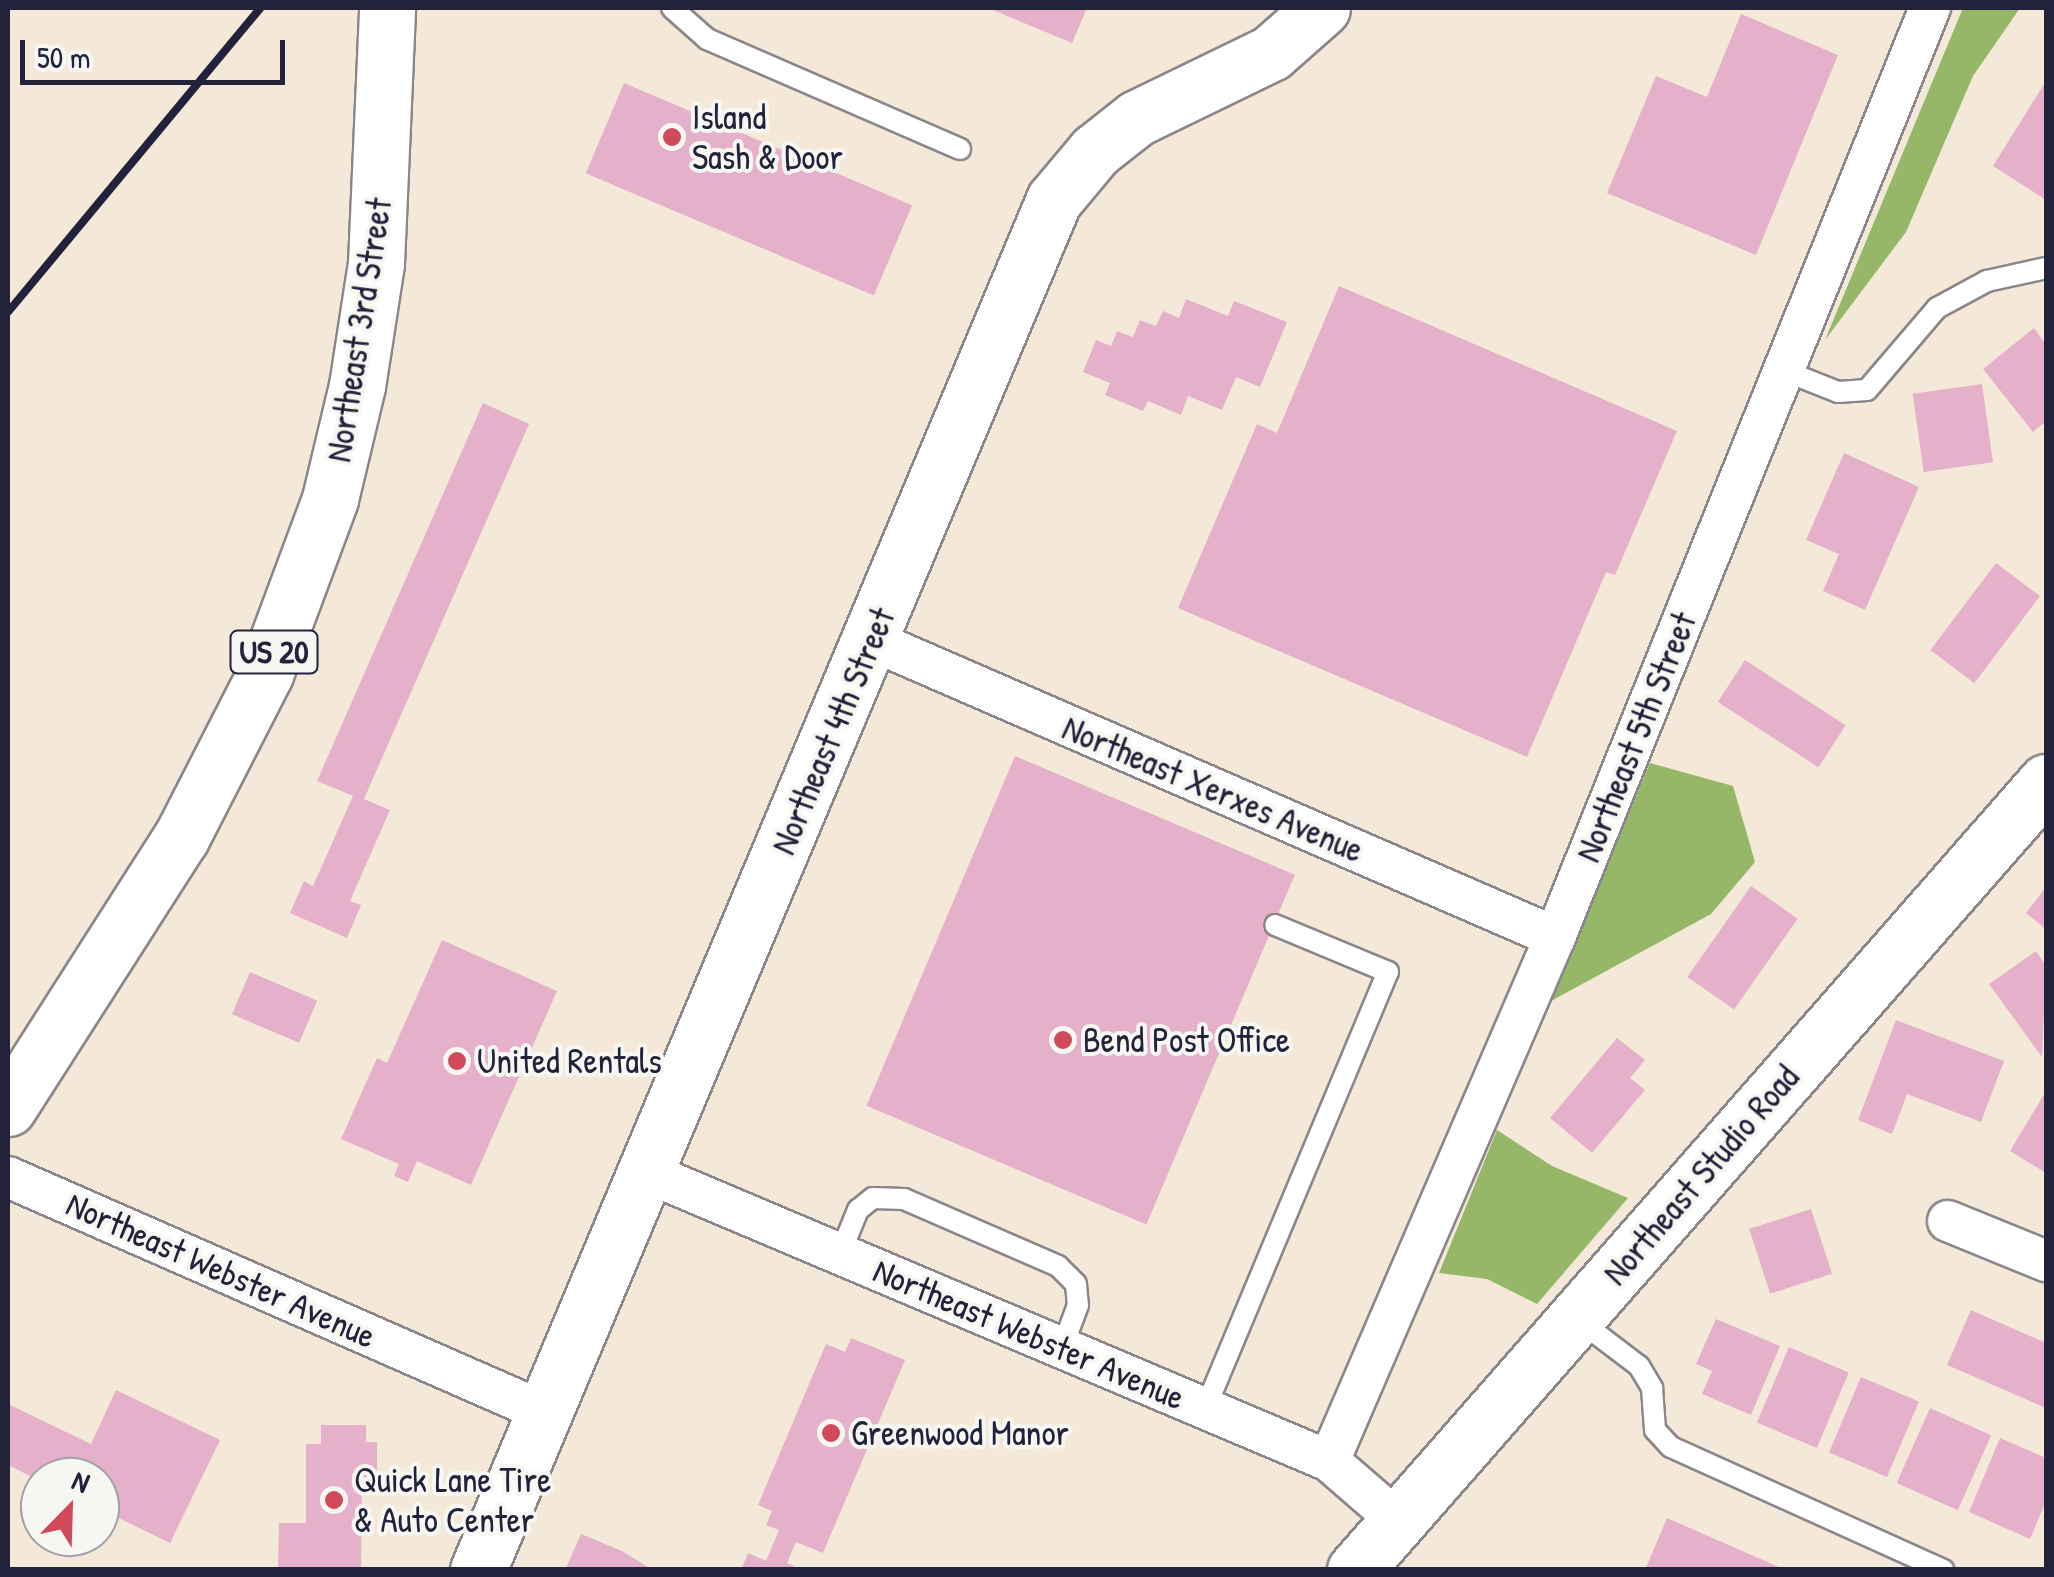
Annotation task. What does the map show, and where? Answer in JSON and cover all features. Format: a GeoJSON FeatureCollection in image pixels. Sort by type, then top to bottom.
{"type":"FeatureCollection","features":[{"type":"Feature","properties":{"kind":"street","name":"Northeast 3rd Street"},"geometry":{"type":"LineString","coordinates":[[8,1108],[181,838],[265,674],[330,498],[358,386],[386,137],[388,8]]}},
{"type":"Feature","properties":{"kind":"street","name":"Northeast 4th Street"},"geometry":{"type":"LineString","coordinates":[[478,1570],[1054,200],[1095,151],[1137,118],[1271,53],[1322,8]]}},
{"type":"Feature","properties":{"kind":"street","name":"Northeast 5th Street"},"geometry":{"type":"LineString","coordinates":[[1329,1461],[1555,937],[1930,8]]}},
{"type":"Feature","properties":{"kind":"street","name":"Northeast Xerxes Avenue"},"geometry":{"type":"LineString","coordinates":[[871,640],[1555,937]]}},
{"type":"Feature","properties":{"kind":"street","name":"Northeast Studio Road"},"geometry":{"type":"LineString","coordinates":[[1356,1570],[2046,782]]}},
{"type":"Feature","properties":{"kind":"street","name":"Northeast Webster Avenue"},"geometry":{"type":"LineString","coordinates":[[646,1172],[1329,1461],[1397,1520]]}},
{"type":"Feature","properties":{"kind":"street","name":"Northeast Webster Avenue"},"geometry":{"type":"LineString","coordinates":[[8,1177],[544,1412]]}},
{"type":"Feature","properties":{"kind":"street"},"geometry":{"type":"LineString","coordinates":[[1948,1221],[2046,1262]]}},
{"type":"Feature","properties":{"kind":"lane"},"geometry":{"type":"LineString","coordinates":[[672,8],[708,38],[960,149]]}},
{"type":"Feature","properties":{"kind":"lane"},"geometry":{"type":"LineString","coordinates":[[1785,371],[1838,392],[1867,390],[1938,308],[1987,281],[2046,268]]}},
{"type":"Feature","properties":{"kind":"lane"},"geometry":{"type":"LineString","coordinates":[[1205,1409],[1388,972],[1274,925]]}},
{"type":"Feature","properties":{"kind":"lane"},"geometry":{"type":"LineString","coordinates":[[840,1254],[858,1210],[873,1198],[904,1199],[1058,1266],[1076,1284],[1078,1304],[1062,1348]]}},
{"type":"Feature","properties":{"kind":"lane"},"geometry":{"type":"LineString","coordinates":[[1576,1318],[1639,1366],[1652,1388],[1656,1430],[1670,1447],[1943,1570]]}},
{"type":"Feature","properties":{"kind":"green space"},"geometry":{"type":"Polygon","coordinates":[[[1963,8],[2020,8],[1973,76],[1906,232],[1825,340],[1963,8]]]}},
{"type":"Feature","properties":{"kind":"green space"},"geometry":{"type":"Polygon","coordinates":[[[1650,763],[1733,786],[1755,862],[1711,914],[1551,1001],[1650,763]]]}},
{"type":"Feature","properties":{"kind":"green space"},"geometry":{"type":"Polygon","coordinates":[[[1497,1130],[1552,1166],[1628,1198],[1537,1304],[1487,1279],[1439,1273],[1497,1130]]]}},
{"type":"Feature","properties":{"kind":"building"},"geometry":{"type":"Polygon","coordinates":[[[988,8],[1087,8],[1072,43],[988,8]]]}},
{"type":"Feature","properties":{"kind":"building"},"geometry":{"type":"Polygon","coordinates":[[[1741,14],[1838,55],[1756,255],[1607,193],[1656,76],[1707,97],[1741,14]]]}},
{"type":"Feature","properties":{"kind":"building"},"geometry":{"type":"Polygon","coordinates":[[[2046,81],[2046,200],[1993,166],[2046,81]]]}},
{"type":"Feature","properties":{"kind":"building"},"geometry":{"type":"Polygon","coordinates":[[[624,83],[912,205],[874,296],[586,173],[624,83]]]}},
{"type":"Feature","properties":{"kind":"building"},"geometry":{"type":"Polygon","coordinates":[[[1339,286],[1677,431],[1615,575],[1606,572],[1527,757],[1178,608],[1257,424],[1277,433],[1339,286]]]}},
{"type":"Feature","properties":{"kind":"building"},"geometry":{"type":"Polygon","coordinates":[[[1186,299],[1228,316],[1234,301],[1287,322],[1260,387],[1236,377],[1222,410],[1188,396],[1181,415],[1148,401],[1143,411],[1105,395],[1110,383],[1083,372],[1096,340],[1111,346],[1117,331],[1133,337],[1140,320],[1156,326],[1163,311],[1179,318],[1186,299]]]}},
{"type":"Feature","properties":{"kind":"building"},"geometry":{"type":"Polygon","coordinates":[[[2034,328],[2046,345],[2046,421],[2033,432],[1983,369],[2034,328]]]}},
{"type":"Feature","properties":{"kind":"building"},"geometry":{"type":"Polygon","coordinates":[[[1982,384],[1993,462],[1924,472],[1913,394],[1982,384]]]}},
{"type":"Feature","properties":{"kind":"building"},"geometry":{"type":"Polygon","coordinates":[[[483,403],[529,424],[364,799],[390,810],[350,901],[361,905],[347,938],[290,913],[304,881],[313,886],[353,796],[317,781],[483,403]]]}},
{"type":"Feature","properties":{"kind":"building"},"geometry":{"type":"Polygon","coordinates":[[[1844,453],[1919,487],[1865,610],[1823,591],[1839,554],[1806,540],[1844,453]]]}},
{"type":"Feature","properties":{"kind":"building"},"geometry":{"type":"Polygon","coordinates":[[[1996,563],[2040,596],[1974,683],[1930,650],[1996,563]]]}},
{"type":"Feature","properties":{"kind":"building"},"geometry":{"type":"Polygon","coordinates":[[[1745,660],[1846,725],[1818,767],[1718,702],[1745,660]]]}},
{"type":"Feature","properties":{"kind":"building","name":"Bend Post Office"},"geometry":{"type":"Polygon","coordinates":[[[1015,756],[1295,875],[1146,1225],[867,1106],[1015,756]]]}},
{"type":"Feature","properties":{"kind":"building"},"geometry":{"type":"Polygon","coordinates":[[[1751,886],[1798,919],[1734,1010],[1687,977],[1751,886]]]}},
{"type":"Feature","properties":{"kind":"building"},"geometry":{"type":"Polygon","coordinates":[[[2046,887],[2046,929],[2026,913],[2046,887]]]}},
{"type":"Feature","properties":{"kind":"building","name":"United Rentals"},"geometry":{"type":"Polygon","coordinates":[[[442,940],[557,991],[471,1185],[417,1161],[408,1182],[394,1176],[399,1164],[341,1139],[377,1058],[387,1063],[442,940]]]}},
{"type":"Feature","properties":{"kind":"building"},"geometry":{"type":"Polygon","coordinates":[[[2036,951],[2046,966],[2042,1057],[1989,984],[2036,951]]]}},
{"type":"Feature","properties":{"kind":"building"},"geometry":{"type":"Polygon","coordinates":[[[250,972],[317,1001],[299,1043],[232,1014],[250,972]]]}},
{"type":"Feature","properties":{"kind":"building"},"geometry":{"type":"Polygon","coordinates":[[[1896,1020],[2004,1061],[1981,1122],[1907,1094],[1892,1134],[1858,1120],[1896,1020]]]}},
{"type":"Feature","properties":{"kind":"building"},"geometry":{"type":"Polygon","coordinates":[[[1617,1038],[1645,1060],[1630,1078],[1645,1090],[1592,1153],[1550,1118],[1617,1038]]]}},
{"type":"Feature","properties":{"kind":"building"},"geometry":{"type":"Polygon","coordinates":[[[2046,1091],[2046,1173],[2010,1151],[2046,1091]]]}},
{"type":"Feature","properties":{"kind":"building"},"geometry":{"type":"Polygon","coordinates":[[[1811,1209],[1832,1274],[1770,1294],[1749,1229],[1811,1209]]]}},
{"type":"Feature","properties":{"kind":"building"},"geometry":{"type":"Polygon","coordinates":[[[1971,1310],[2046,1343],[2046,1408],[1947,1365],[1971,1310]]]}},
{"type":"Feature","properties":{"kind":"building"},"geometry":{"type":"Polygon","coordinates":[[[1716,1319],[1780,1346],[1751,1415],[1702,1394],[1712,1371],[1696,1364],[1716,1319]]]}},
{"type":"Feature","properties":{"kind":"building","name":"Greenwood Manor"},"geometry":{"type":"Polygon","coordinates":[[[851,1338],[905,1360],[823,1553],[796,1542],[787,1563],[803,1570],[741,1570],[748,1553],[766,1561],[779,1530],[766,1525],[772,1511],[758,1505],[826,1344],[845,1352],[851,1338]]]}},
{"type":"Feature","properties":{"kind":"building"},"geometry":{"type":"Polygon","coordinates":[[[1789,1347],[1849,1372],[1817,1448],[1757,1422],[1789,1347]]]}},
{"type":"Feature","properties":{"kind":"building"},"geometry":{"type":"Polygon","coordinates":[[[1861,1377],[1919,1402],[1887,1477],[1829,1452],[1861,1377]]]}},
{"type":"Feature","properties":{"kind":"building"},"geometry":{"type":"Polygon","coordinates":[[[116,1390],[220,1440],[170,1543],[120,1519],[120,1457],[20,1457],[20,1471],[8,1465],[8,1404],[91,1444],[116,1390]]]}},
{"type":"Feature","properties":{"kind":"building"},"geometry":{"type":"Polygon","coordinates":[[[1930,1408],[1991,1435],[1958,1510],[1897,1483],[1930,1408]]]}},
{"type":"Feature","properties":{"kind":"building","name":"Quick Lane Tire & Auto Center"},"geometry":{"type":"Polygon","coordinates":[[[321,1425],[366,1425],[366,1442],[377,1442],[377,1477],[362,1477],[361,1570],[278,1570],[279,1523],[306,1523],[306,1444],[321,1444],[321,1425]]]}},
{"type":"Feature","properties":{"kind":"building"},"geometry":{"type":"Polygon","coordinates":[[[2000,1438],[2046,1458],[2046,1501],[2030,1539],[1969,1512],[2000,1438]]]}},
{"type":"Feature","properties":{"kind":"building"},"geometry":{"type":"Polygon","coordinates":[[[1667,1518],[1786,1570],[1645,1570],[1667,1518]]]}},
{"type":"Feature","properties":{"kind":"building"},"geometry":{"type":"Polygon","coordinates":[[[581,1534],[622,1551],[653,1570],[565,1570],[581,1534]]]}},
{"type":"Feature","properties":{"kind":"railway"},"geometry":{"type":"LineString","coordinates":[[8,312],[260,8]]}},
{"type":"Feature","properties":{"kind":"place","name":"Island Sash & Door"},"geometry":{"type":"Point","coordinates":[672,137]}},
{"type":"Feature","properties":{"kind":"place","name":"Bend Post Office"},"geometry":{"type":"Point","coordinates":[1063,1040]}},
{"type":"Feature","properties":{"kind":"place","name":"United Rentals"},"geometry":{"type":"Point","coordinates":[457,1061]}},
{"type":"Feature","properties":{"kind":"place","name":"Greenwood Manor"},"geometry":{"type":"Point","coordinates":[831,1433]}},
{"type":"Feature","properties":{"kind":"place","name":"Quick Lane Tire & Auto Center"},"geometry":{"type":"Point","coordinates":[334,1500]}}]}
